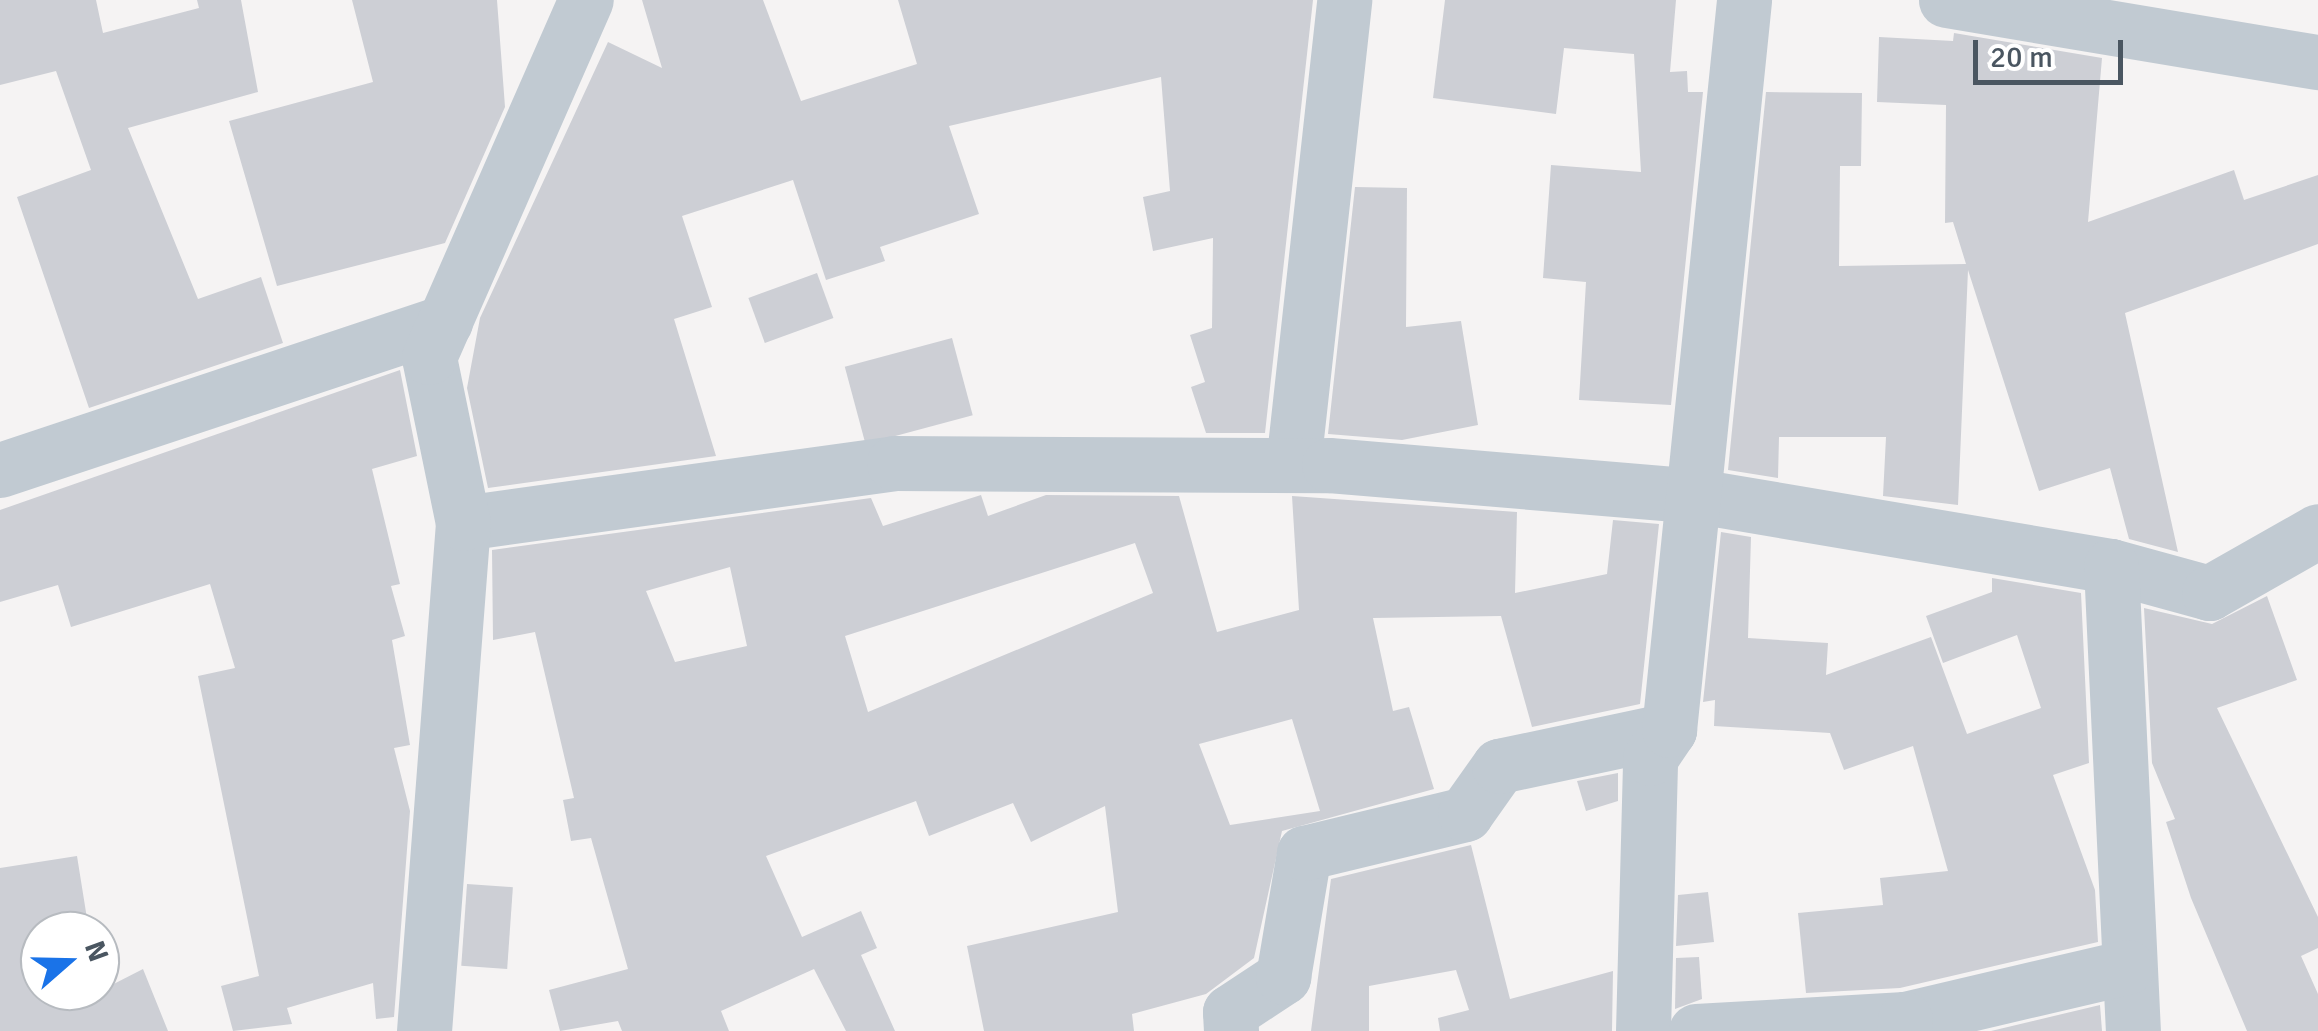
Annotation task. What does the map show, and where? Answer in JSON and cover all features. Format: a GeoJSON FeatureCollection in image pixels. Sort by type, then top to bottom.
{"type":"FeatureCollection","features":[{"type":"Feature","properties":{"kind":"street"},"geometry":{"type":"LineString","coordinates":[[424,1031],[463,523],[429,357],[586,0]]}},
{"type":"Feature","properties":{"kind":"street"},"geometry":{"type":"LineString","coordinates":[[1294,466],[1344,0]]}},
{"type":"Feature","properties":{"kind":"street"},"geometry":{"type":"LineString","coordinates":[[1644,1031],[1650,758],[1670,730],[1697,496],[1744,0]]}},
{"type":"Feature","properties":{"kind":"street"},"geometry":{"type":"LineString","coordinates":[[1946,0],[2318,62]]}},
{"type":"Feature","properties":{"kind":"street"},"geometry":{"type":"LineString","coordinates":[[0,470],[445,322]]}},
{"type":"Feature","properties":{"kind":"street"},"geometry":{"type":"LineString","coordinates":[[463,523],[894,464],[1294,466],[1697,496],[2111,566],[2208,593],[2318,532]]}},
{"type":"Feature","properties":{"kind":"street"},"geometry":{"type":"LineString","coordinates":[[2111,566],[2132,1031]]}},
{"type":"Feature","properties":{"kind":"street"},"geometry":{"type":"LineString","coordinates":[[1231,1031],[1230,1012],[1283,977],[1304,854],[1464,814],[1499,766],[1670,730]]}},
{"type":"Feature","properties":{"kind":"street"},"geometry":{"type":"LineString","coordinates":[[1696,1031],[1905,1025],[2127,967]]}},
{"type":"Feature","properties":{"kind":"building"},"geometry":{"type":"Polygon","coordinates":[[[0,0],[96,0],[103,33],[199,8],[197,0],[241,0],[258,92],[128,128],[198,299],[261,277],[283,343],[89,408],[17,197],[91,170],[56,71],[0,85],[0,0]]]}},
{"type":"Feature","properties":{"kind":"building"},"geometry":{"type":"Polygon","coordinates":[[[352,0],[497,0],[505,107],[445,243],[277,286],[229,121],[373,82],[352,0]]]}},
{"type":"Feature","properties":{"kind":"building"},"geometry":{"type":"Polygon","coordinates":[[[642,0],[763,0],[801,101],[917,64],[898,0],[1313,0],[1265,433],[1206,433],[1191,387],[1205,382],[1190,335],[1212,328],[1213,238],[1153,251],[1143,197],[1170,191],[1161,77],[949,126],[979,214],[880,247],[885,261],[826,280],[793,180],[682,216],[712,307],[674,319],[716,456],[488,488],[467,388],[480,318],[608,42],[662,68],[642,0]]]}},
{"type":"Feature","properties":{"kind":"building"},"geometry":{"type":"Polygon","coordinates":[[[1445,0],[1676,0],[1670,72],[1687,71],[1688,92],[1703,92],[1671,405],[1579,400],[1586,282],[1543,278],[1551,165],[1641,172],[1634,54],[1564,48],[1556,114],[1433,98],[1445,0]]]}},
{"type":"Feature","properties":{"kind":"building"},"geometry":{"type":"Polygon","coordinates":[[[1954,33],[2102,58],[2088,222],[2234,170],[2244,200],[2318,175],[2318,244],[2125,313],[2178,552],[2129,539],[2110,468],[2039,491],[1968,270],[1958,505],[1883,496],[1886,437],[1779,437],[1778,478],[1728,470],[1766,92],[1862,93],[1861,166],[1840,166],[1839,266],[1966,264],[1953,222],[1945,223],[1946,105],[1877,102],[1879,37],[1953,41],[1954,33]]]}},
{"type":"Feature","properties":{"kind":"building"},"geometry":{"type":"Polygon","coordinates":[[[1355,187],[1407,188],[1406,327],[1461,321],[1478,425],[1402,440],[1328,434],[1355,187]]]}},
{"type":"Feature","properties":{"kind":"building"},"geometry":{"type":"Polygon","coordinates":[[[817,273],[833,318],[765,343],[748,298],[817,273]]]}},
{"type":"Feature","properties":{"kind":"building"},"geometry":{"type":"Polygon","coordinates":[[[952,338],[973,415],[865,444],[845,367],[952,338]]]}},
{"type":"Feature","properties":{"kind":"building"},"geometry":{"type":"Polygon","coordinates":[[[400,370],[417,456],[372,469],[400,584],[391,586],[405,636],[392,640],[410,745],[394,748],[410,811],[394,1017],[376,1019],[373,983],[287,1008],[292,1024],[233,1031],[221,986],[259,976],[198,676],[235,668],[210,584],[71,627],[58,585],[0,602],[0,510],[400,370]]]}},
{"type":"Feature","properties":{"kind":"building"},"geometry":{"type":"Polygon","coordinates":[[[981,495],[988,516],[1046,495],[1179,496],[1217,632],[1299,610],[1292,496],[1517,512],[1515,593],[1607,574],[1613,520],[1659,524],[1640,704],[1532,727],[1501,616],[1373,618],[1393,711],[1409,707],[1434,789],[1282,831],[1254,958],[1206,994],[1132,1014],[1134,1031],[984,1031],[967,946],[1118,912],[1105,806],[1031,842],[1013,803],[929,836],[916,801],[766,856],[802,937],[861,911],[877,948],[861,955],[895,1031],[846,1031],[814,969],[721,1011],[729,1031],[622,1031],[618,1021],[560,1031],[549,990],[628,969],[591,838],[571,841],[563,800],[574,798],[535,632],[493,640],[492,550],[871,498],[883,526],[981,495]],[[1135,543],[845,636],[868,712],[1153,593],[1135,543]],[[730,567],[646,591],[675,662],[747,646],[730,567]],[[1292,719],[1199,744],[1230,825],[1320,811],[1292,719]]]}},
{"type":"Feature","properties":{"kind":"building"},"geometry":{"type":"Polygon","coordinates":[[[1721,532],[1751,537],[1748,638],[1828,643],[1826,675],[1931,637],[1967,734],[2041,708],[2017,635],[1943,663],[1926,616],[1992,592],[1992,578],[2081,593],[2089,763],[2053,775],[2095,890],[2098,942],[1900,988],[1806,993],[1798,913],[1883,905],[1880,878],[1948,871],[1913,746],[1844,770],[1830,733],[1714,726],[1715,700],[1703,702],[1721,532]]]}},
{"type":"Feature","properties":{"kind":"building"},"geometry":{"type":"Polygon","coordinates":[[[2267,596],[2297,680],[2217,708],[2318,917],[2318,948],[2301,956],[2318,994],[2318,1031],[2247,1031],[2191,898],[2166,822],[2175,819],[2152,763],[2144,608],[2212,624],[2267,596]]]}},
{"type":"Feature","properties":{"kind":"building"},"geometry":{"type":"Polygon","coordinates":[[[1618,773],[1618,801],[1586,811],[1577,781],[1618,773]]]}},
{"type":"Feature","properties":{"kind":"building"},"geometry":{"type":"Polygon","coordinates":[[[1471,845],[1510,999],[1613,971],[1612,1031],[1440,1031],[1438,1018],[1469,1010],[1456,970],[1369,986],[1369,1031],[1311,1031],[1331,879],[1471,845]]]}},
{"type":"Feature","properties":{"kind":"building"},"geometry":{"type":"Polygon","coordinates":[[[77,856],[86,911],[20,911],[20,1011],[120,1011],[120,981],[143,969],[168,1031],[0,1031],[0,868],[77,856]]]}},
{"type":"Feature","properties":{"kind":"building"},"geometry":{"type":"Polygon","coordinates":[[[467,884],[513,887],[507,969],[461,966],[467,884]]]}},
{"type":"Feature","properties":{"kind":"building"},"geometry":{"type":"Polygon","coordinates":[[[1708,892],[1714,942],[1676,946],[1678,895],[1708,892]]]}},
{"type":"Feature","properties":{"kind":"building"},"geometry":{"type":"Polygon","coordinates":[[[1699,957],[1702,999],[1675,1009],[1676,958],[1699,957]]]}},
{"type":"Feature","properties":{"kind":"building"},"geometry":{"type":"Polygon","coordinates":[[[2100,1005],[2102,1031],[1991,1031],[2100,1005]]]}}]}
